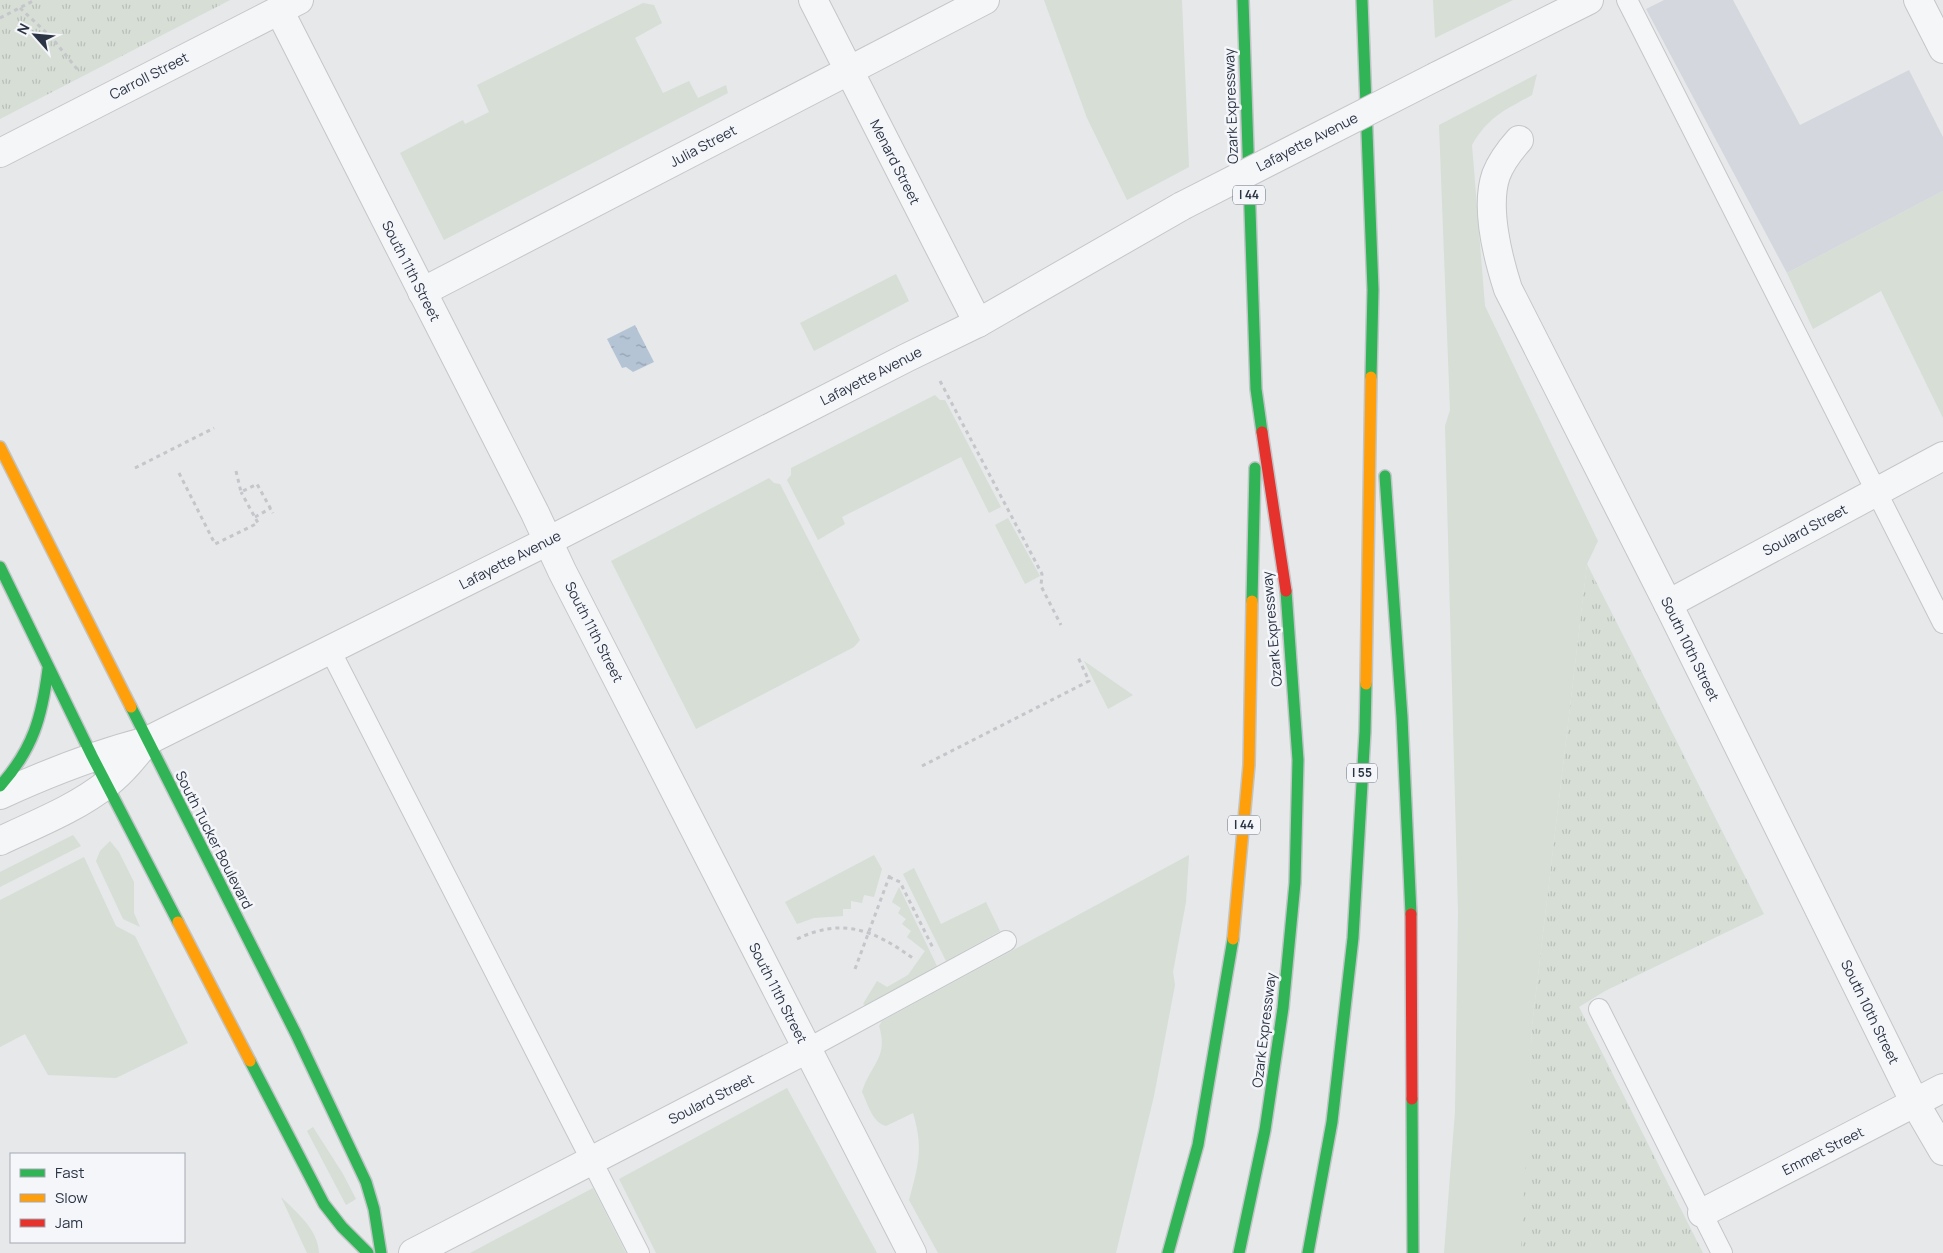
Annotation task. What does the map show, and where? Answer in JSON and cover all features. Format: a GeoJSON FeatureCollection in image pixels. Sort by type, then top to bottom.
{"type":"FeatureCollection","features":[{"type":"Feature","properties":{"kind":"main road","name":"Ozark Expressway"},"geometry":{"type":"LineString","coordinates":[[1239,1253],[1265,1130],[1283,1008],[1295,883],[1298,760],[1285,582],[1256,389],[1243,0]]}},
{"type":"Feature","properties":{"kind":"main road"},"geometry":{"type":"LineString","coordinates":[[1362,0],[1373,290],[1382,419]]}},
{"type":"Feature","properties":{"kind":"main road","name":"I 55"},"geometry":{"type":"LineString","coordinates":[[1308,1253],[1332,1122],[1353,938],[1364,732],[1373,290]]}},
{"type":"Feature","properties":{"kind":"main road","name":"I 44"},"geometry":{"type":"LineString","coordinates":[[1168,1253],[1198,1145],[1232,954],[1249,765],[1256,389]]}},
{"type":"Feature","properties":{"kind":"main road","name":"South Tucker Boulevard"},"geometry":{"type":"LineString","coordinates":[[0,447],[296,1034],[366,1182],[374,1210],[381,1253]]}},
{"type":"Feature","properties":{"kind":"main road"},"geometry":{"type":"LineString","coordinates":[[1385,469],[1402,717],[1411,902],[1413,1253]]}},
{"type":"Feature","properties":{"kind":"main road"},"geometry":{"type":"LineString","coordinates":[[0,566],[48,669],[92,756],[324,1204],[342,1227],[368,1253]]}},
{"type":"Feature","properties":{"kind":"main road"},"geometry":{"type":"LineString","coordinates":[[0,786],[24,757],[34,738],[45,696],[48,669]]}},
{"type":"Feature","properties":{"kind":"main road"},"geometry":{"type":"LineString","coordinates":[[1402,1253],[1412,1125]]}},
{"type":"Feature","properties":{"kind":"street","name":"Menard Street"},"geometry":{"type":"LineString","coordinates":[[813,0],[978,323]]}},
{"type":"Feature","properties":{"kind":"street","name":"Julia Street"},"geometry":{"type":"LineString","coordinates":[[422,292],[985,0]]}},
{"type":"Feature","properties":{"kind":"street"},"geometry":{"type":"LineString","coordinates":[[1918,0],[1943,49]]}},
{"type":"Feature","properties":{"kind":"street","name":"Lafayette Avenue"},"geometry":{"type":"LineString","coordinates":[[0,795],[92,756],[147,741],[548,541],[978,323],[1182,206],[1585,1]]}},
{"type":"Feature","properties":{"kind":"street","name":"Carroll Street"},"geometry":{"type":"LineString","coordinates":[[0,153],[289,5]]}},
{"type":"Feature","properties":{"kind":"street","name":"South 11th Street"},"geometry":{"type":"LineString","coordinates":[[289,5],[422,292],[912,1253]]}},
{"type":"Feature","properties":{"kind":"street","name":"South 10th Street"},"geometry":{"type":"LineString","coordinates":[[1518,140],[1506,155],[1496,175],[1492,193],[1494,228],[1499,261],[1508,289],[1668,604],[1915,1103],[1943,1151]]}},
{"type":"Feature","properties":{"kind":"street","name":"Soulard Street"},"geometry":{"type":"LineString","coordinates":[[1668,604],[1943,456]]}},
{"type":"Feature","properties":{"kind":"street","name":"Lafayette Avenue"},"geometry":{"type":"LineString","coordinates":[[0,841],[72,805],[108,784],[147,741]]}},
{"type":"Feature","properties":{"kind":"street","name":"Soulard Street"},"geometry":{"type":"LineString","coordinates":[[413,1253],[807,1050]]}},
{"type":"Feature","properties":{"kind":"street","name":"Emmet Street"},"geometry":{"type":"LineString","coordinates":[[1702,1213],[1943,1088]]}},
{"type":"Feature","properties":{"kind":"lane"},"geometry":{"type":"LineString","coordinates":[[1627,0],[1943,623]]}},
{"type":"Feature","properties":{"kind":"lane"},"geometry":{"type":"LineString","coordinates":[[330,650],[639,1253]]}},
{"type":"Feature","properties":{"kind":"lane","name":"Soulard Street"},"geometry":{"type":"LineString","coordinates":[[807,1050],[1006,941]]}},
{"type":"Feature","properties":{"kind":"lane"},"geometry":{"type":"LineString","coordinates":[[1599,1009],[1722,1253]]}},
{"type":"Feature","properties":{"kind":"path"},"geometry":{"type":"LineString","coordinates":[[0,10],[2,17],[35,0]]}},
{"type":"Feature","properties":{"kind":"path"},"geometry":{"type":"LineString","coordinates":[[20,8],[52,38],[77,69]]}},
{"type":"Feature","properties":{"kind":"path"},"geometry":{"type":"LineString","coordinates":[[940,381],[1042,574],[1041,586],[1061,625]]}},
{"type":"Feature","properties":{"kind":"path"},"geometry":{"type":"LineString","coordinates":[[135,468],[214,428]]}},
{"type":"Feature","properties":{"kind":"path"},"geometry":{"type":"LineString","coordinates":[[179,473],[215,544],[258,523],[242,492],[236,471]]}},
{"type":"Feature","properties":{"kind":"path"},"geometry":{"type":"LineString","coordinates":[[242,492],[258,484],[273,513]]}},
{"type":"Feature","properties":{"kind":"path"},"geometry":{"type":"LineString","coordinates":[[255,517],[271,508]]}},
{"type":"Feature","properties":{"kind":"path"},"geometry":{"type":"LineString","coordinates":[[922,766],[1089,681],[1078,657]]}},
{"type":"Feature","properties":{"kind":"path"},"geometry":{"type":"LineString","coordinates":[[855,969],[891,872]]}},
{"type":"Feature","properties":{"kind":"path"},"geometry":{"type":"LineString","coordinates":[[889,877],[900,882],[946,975]]}},
{"type":"Feature","properties":{"kind":"path"},"geometry":{"type":"LineString","coordinates":[[797,938],[814,930],[848,927],[897,947],[918,962]]}},
{"type":"Feature","properties":{"kind":"shaded area"},"geometry":{"type":"Polygon","coordinates":[[[1664,0],[1733,0],[1800,125],[1909,70],[1943,137],[1943,191],[1787,273],[1646,9],[1664,0]]]}},
{"type":"Feature","properties":{"kind":"green space"},"geometry":{"type":"Polygon","coordinates":[[[0,0],[230,0],[0,119],[0,0]]]}},
{"type":"Feature","properties":{"kind":"green space"},"geometry":{"type":"Polygon","coordinates":[[[1044,0],[1182,0],[1189,167],[1127,200],[1087,118],[1044,0]]]}},
{"type":"Feature","properties":{"kind":"green space"},"geometry":{"type":"Polygon","coordinates":[[[1433,0],[1513,0],[1435,38],[1433,0]]]}},
{"type":"Feature","properties":{"kind":"green space"},"geometry":{"type":"Polygon","coordinates":[[[643,3],[654,5],[662,23],[635,38],[663,93],[689,81],[698,98],[726,85],[728,93],[444,240],[400,153],[463,120],[465,124],[489,112],[477,85],[643,3]]]}},
{"type":"Feature","properties":{"kind":"green space"},"geometry":{"type":"Polygon","coordinates":[[[1537,74],[1532,95],[1498,115],[1484,127],[1472,145],[1485,306],[1598,541],[1587,564],[1532,1026],[1523,1253],[1444,1253],[1455,1112],[1458,911],[1445,426],[1450,410],[1439,125],[1537,74]]]}},
{"type":"Feature","properties":{"kind":"green space"},"geometry":{"type":"Polygon","coordinates":[[[1943,191],[1943,418],[1881,291],[1813,329],[1787,273],[1943,191]]]}},
{"type":"Feature","properties":{"kind":"green space"},"geometry":{"type":"Polygon","coordinates":[[[896,274],[909,301],[814,351],[800,323],[896,274]]]}},
{"type":"Feature","properties":{"kind":"green space"},"geometry":{"type":"Polygon","coordinates":[[[935,395],[940,400],[945,400],[1001,507],[989,513],[961,457],[842,517],[845,524],[818,540],[787,480],[791,475],[791,468],[935,395]]]}},
{"type":"Feature","properties":{"kind":"green space"},"geometry":{"type":"Polygon","coordinates":[[[769,478],[774,483],[780,484],[860,640],[854,647],[696,729],[611,561],[769,478]]]}},
{"type":"Feature","properties":{"kind":"green space"},"geometry":{"type":"Polygon","coordinates":[[[1008,518],[1040,576],[1025,584],[995,525],[1008,518]]]}},
{"type":"Feature","properties":{"kind":"green space"},"geometry":{"type":"Polygon","coordinates":[[[1587,564],[1764,914],[1605,991],[1579,1007],[1703,1253],[1521,1253],[1532,1026],[1587,564]]]}},
{"type":"Feature","properties":{"kind":"green space"},"geometry":{"type":"Polygon","coordinates":[[[1084,661],[1133,695],[1108,709],[1084,661]]]}},
{"type":"Feature","properties":{"kind":"green space"},"geometry":{"type":"Polygon","coordinates":[[[73,835],[81,846],[0,887],[0,872],[73,835]]]}},
{"type":"Feature","properties":{"kind":"green space"},"geometry":{"type":"Polygon","coordinates":[[[110,841],[119,852],[134,882],[134,913],[140,927],[123,919],[96,861],[100,851],[110,841]]]}},
{"type":"Feature","properties":{"kind":"green space"},"geometry":{"type":"Polygon","coordinates":[[[874,855],[882,869],[874,897],[864,895],[862,903],[851,901],[851,909],[843,909],[843,916],[814,918],[797,924],[785,902],[874,855]]]}},
{"type":"Feature","properties":{"kind":"green space"},"geometry":{"type":"Polygon","coordinates":[[[1189,855],[1186,902],[1173,972],[1175,985],[1154,1096],[1116,1253],[938,1253],[909,1200],[915,1177],[919,1147],[913,1113],[886,1126],[881,1124],[874,1117],[862,1092],[880,1054],[882,1046],[879,1026],[882,1021],[1189,855]]]}},
{"type":"Feature","properties":{"kind":"green space"},"geometry":{"type":"Polygon","coordinates":[[[84,857],[116,926],[135,936],[188,1043],[116,1078],[48,1075],[25,1034],[0,1047],[0,900],[84,857]]]}},
{"type":"Feature","properties":{"kind":"green space"},"geometry":{"type":"Polygon","coordinates":[[[914,868],[941,924],[986,902],[1000,931],[946,961],[903,874],[914,868]]]}},
{"type":"Feature","properties":{"kind":"green space"},"geometry":{"type":"Polygon","coordinates":[[[899,887],[937,966],[867,1006],[863,1004],[877,981],[887,987],[908,975],[925,951],[907,937],[911,931],[902,924],[906,919],[898,913],[901,908],[892,902],[899,887]]]}},
{"type":"Feature","properties":{"kind":"green space"},"geometry":{"type":"Polygon","coordinates":[[[787,1088],[877,1253],[656,1253],[619,1179],[787,1088]]]}},
{"type":"Feature","properties":{"kind":"green space"},"geometry":{"type":"Polygon","coordinates":[[[313,1127],[343,1174],[356,1199],[346,1205],[307,1131],[313,1127]]]}},
{"type":"Feature","properties":{"kind":"green space"},"geometry":{"type":"Polygon","coordinates":[[[593,1188],[626,1253],[470,1253],[593,1188]]]}},
{"type":"Feature","properties":{"kind":"green space"},"geometry":{"type":"Polygon","coordinates":[[[281,1197],[300,1215],[311,1229],[318,1244],[319,1253],[307,1253],[281,1197]]]}},
{"type":"Feature","properties":{"kind":"water"},"geometry":{"type":"Polygon","coordinates":[[[635,325],[654,362],[633,372],[626,367],[622,368],[607,339],[635,325]]]}},
{"type":"Feature","properties":{"kind":"traffic: fast"},"geometry":{"type":"LineString","coordinates":[[1243,0],[1256,389],[1262,432]]}},
{"type":"Feature","properties":{"kind":"traffic: fast"},"geometry":{"type":"LineString","coordinates":[[1362,0],[1373,290],[1371,377]]}},
{"type":"Feature","properties":{"kind":"traffic: fast"},"geometry":{"type":"LineString","coordinates":[[1252,601],[1255,468]]}},
{"type":"Feature","properties":{"kind":"traffic: fast"},"geometry":{"type":"LineString","coordinates":[[1385,476],[1402,717],[1411,914]]}},
{"type":"Feature","properties":{"kind":"traffic: fast"},"geometry":{"type":"LineString","coordinates":[[0,567],[92,756],[178,922]]}},
{"type":"Feature","properties":{"kind":"traffic: fast"},"geometry":{"type":"LineString","coordinates":[[1239,1253],[1265,1130],[1283,1008],[1295,883],[1298,760],[1286,591]]}},
{"type":"Feature","properties":{"kind":"traffic: fast"},"geometry":{"type":"LineString","coordinates":[[0,786],[21,759],[34,732],[43,702],[48,669]]}},
{"type":"Feature","properties":{"kind":"traffic: fast"},"geometry":{"type":"LineString","coordinates":[[1308,1253],[1332,1122],[1353,938],[1366,684]]}},
{"type":"Feature","properties":{"kind":"traffic: fast"},"geometry":{"type":"LineString","coordinates":[[131,707],[296,1034],[366,1182],[374,1209],[381,1253]]}},
{"type":"Feature","properties":{"kind":"traffic: fast"},"geometry":{"type":"LineString","coordinates":[[1168,1253],[1198,1145],[1233,939]]}},
{"type":"Feature","properties":{"kind":"traffic: fast"},"geometry":{"type":"LineString","coordinates":[[250,1061],[324,1204],[342,1227],[368,1253]]}},
{"type":"Feature","properties":{"kind":"traffic: fast"},"geometry":{"type":"LineString","coordinates":[[1412,1099],[1413,1253]]}},
{"type":"Feature","properties":{"kind":"traffic: slow"},"geometry":{"type":"LineString","coordinates":[[1366,684],[1371,377]]}},
{"type":"Feature","properties":{"kind":"traffic: slow"},"geometry":{"type":"LineString","coordinates":[[0,447],[131,707]]}},
{"type":"Feature","properties":{"kind":"traffic: slow"},"geometry":{"type":"LineString","coordinates":[[1233,939],[1249,765],[1252,601]]}},
{"type":"Feature","properties":{"kind":"traffic: slow"},"geometry":{"type":"LineString","coordinates":[[178,922],[250,1061]]}},
{"type":"Feature","properties":{"kind":"traffic: jam"},"geometry":{"type":"LineString","coordinates":[[1262,432],[1286,591]]}},
{"type":"Feature","properties":{"kind":"traffic: jam"},"geometry":{"type":"LineString","coordinates":[[1411,914],[1412,1099]]}}]}
